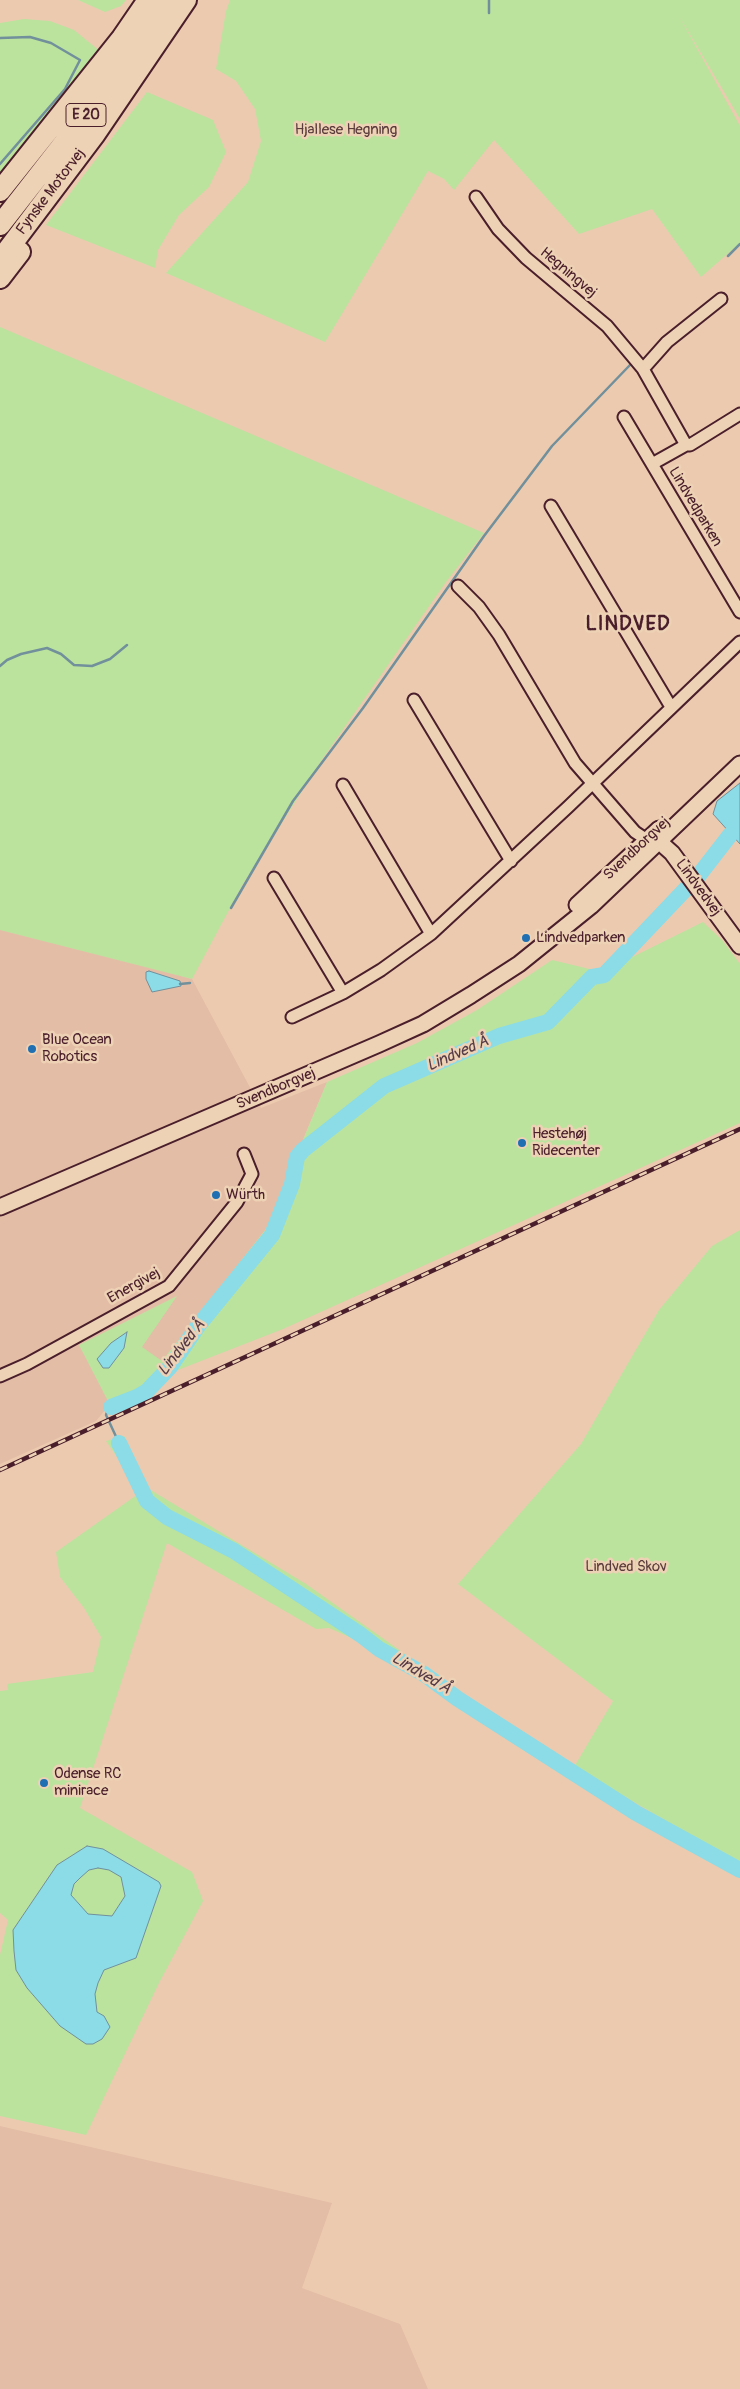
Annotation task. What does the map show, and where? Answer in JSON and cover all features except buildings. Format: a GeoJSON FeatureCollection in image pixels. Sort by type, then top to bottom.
{"type":"FeatureCollection","features":[{"type":"Feature","properties":{"kind":"highway"},"geometry":{"type":"LineString","coordinates":[[0,190],[122,38],[148,0]]}},
{"type":"Feature","properties":{"kind":"highway","name":"Fynske Motorvej"},"geometry":{"type":"LineString","coordinates":[[0,225],[103,93],[168,0]]}},
{"type":"Feature","properties":{"kind":"highway","name":"Fynske Motorvej"},"geometry":{"type":"LineString","coordinates":[[0,260],[95,134],[186,0]]}},
{"type":"Feature","properties":{"kind":"highway"},"geometry":{"type":"LineString","coordinates":[[0,278],[43,222],[95,134]]}},
{"type":"Feature","properties":{"kind":"main road","name":"Svendborgvej"},"geometry":{"type":"LineString","coordinates":[[0,1207],[334,1065],[423,1024],[501,976],[541,947],[591,906],[706,785],[740,756]]}},
{"type":"Feature","properties":{"kind":"main road","name":"Svendborgvej"},"geometry":{"type":"LineString","coordinates":[[653,842],[740,764]]}},
{"type":"Feature","properties":{"kind":"main road","name":"Lindvedvej"},"geometry":{"type":"LineString","coordinates":[[653,842],[672,854],[740,946]]}},
{"type":"Feature","properties":{"kind":"street","name":"Hegningvej"},"geometry":{"type":"LineString","coordinates":[[476,197],[498,229],[526,258],[607,326],[643,370],[686,445]]}},
{"type":"Feature","properties":{"kind":"street"},"geometry":{"type":"LineString","coordinates":[[643,370],[667,342],[721,298]]}},
{"type":"Feature","properties":{"kind":"street"},"geometry":{"type":"LineString","coordinates":[[652,464],[686,445],[690,445],[740,414]]}},
{"type":"Feature","properties":{"kind":"street","name":"Lindvedparken"},"geometry":{"type":"LineString","coordinates":[[624,417],[740,612]]}},
{"type":"Feature","properties":{"kind":"street"},"geometry":{"type":"LineString","coordinates":[[551,506],[671,707]]}},
{"type":"Feature","properties":{"kind":"street"},"geometry":{"type":"LineString","coordinates":[[458,586],[500,634],[574,763],[635,832],[653,842]]}},
{"type":"Feature","properties":{"kind":"street"},"geometry":{"type":"LineString","coordinates":[[292,1017],[343,993],[389,965],[431,934],[511,861],[740,642]]}},
{"type":"Feature","properties":{"kind":"street"},"geometry":{"type":"LineString","coordinates":[[414,700],[511,861]]}},
{"type":"Feature","properties":{"kind":"street"},"geometry":{"type":"LineString","coordinates":[[343,785],[431,934]]}},
{"type":"Feature","properties":{"kind":"street"},"geometry":{"type":"LineString","coordinates":[[274,878],[343,993]]}},
{"type":"Feature","properties":{"kind":"street","name":"Energivej"},"geometry":{"type":"LineString","coordinates":[[0,1376],[27,1364],[113,1315],[169,1286],[237,1202],[252,1174],[244,1154]]}},
{"type":"Feature","properties":{"kind":"shaded area"},"geometry":{"type":"Polygon","coordinates":[[[0,923],[192,979],[261,1108],[327,1082],[266,1229],[146,1382],[110,1404],[96,1421],[0,1464],[0,923]]]}},
{"type":"Feature","properties":{"kind":"shaded area"},"geometry":{"type":"Polygon","coordinates":[[[0,2126],[332,2203],[302,2288],[400,2324],[428,2389],[0,2389],[0,2126]]]}},
{"type":"Feature","properties":{"kind":"green space"},"geometry":{"type":"Polygon","coordinates":[[[78,0],[126,0],[121,6],[105,12],[78,0]]]}},
{"type":"Feature","properties":{"kind":"green space","name":"Hjallese Hegning"},"geometry":{"type":"Polygon","coordinates":[[[230,0],[740,0],[740,119],[679,16],[740,126],[740,243],[701,277],[652,209],[579,234],[494,140],[454,190],[444,179],[428,171],[325,342],[166,273],[248,182],[261,141],[255,109],[236,81],[216,69],[226,11],[230,0]]]}},
{"type":"Feature","properties":{"kind":"green space"},"geometry":{"type":"Polygon","coordinates":[[[24,19],[50,21],[74,30],[101,52],[0,178],[0,23],[24,19]]]}},
{"type":"Feature","properties":{"kind":"green space"},"geometry":{"type":"Polygon","coordinates":[[[147,92],[213,120],[226,152],[209,187],[179,215],[158,250],[155,268],[46,225],[147,92]]]}},
{"type":"Feature","properties":{"kind":"green space"},"geometry":{"type":"Polygon","coordinates":[[[0,327],[484,533],[446,582],[323,758],[243,884],[192,979],[0,930],[0,327]]]}},
{"type":"Feature","properties":{"kind":"green space","name":"Hestehøj Ridecenter"},"geometry":{"type":"Polygon","coordinates":[[[703,922],[722,940],[740,964],[740,1123],[283,1329],[160,1377],[137,1397],[111,1407],[79,1345],[177,1296],[142,1347],[162,1361],[266,1229],[327,1082],[417,1043],[477,1010],[552,960],[602,972],[703,922]]]}},
{"type":"Feature","properties":{"kind":"green space","name":"Lindved Skov"},"geometry":{"type":"Polygon","coordinates":[[[740,1230],[740,1864],[574,1767],[613,1701],[458,1584],[581,1444],[659,1310],[712,1246],[740,1230]]]}},
{"type":"Feature","properties":{"kind":"green space"},"geometry":{"type":"Polygon","coordinates":[[[124,1436],[149,1489],[306,1584],[405,1654],[401,1660],[329,1628],[316,1629],[167,1543],[80,1808],[192,1872],[203,1901],[159,1983],[86,2135],[0,2116],[0,1955],[8,1920],[0,1913],[0,1691],[8,1690],[7,1684],[93,1672],[101,1637],[84,1608],[60,1577],[56,1552],[141,1492],[106,1441],[124,1436]]]}},
{"type":"Feature","properties":{"kind":"water"},"geometry":{"type":"Polygon","coordinates":[[[740,783],[740,844],[713,814],[717,801],[740,783]]]}},
{"type":"Feature","properties":{"kind":"water"},"geometry":{"type":"Polygon","coordinates":[[[149,971],[180,981],[181,986],[152,992],[146,979],[146,972],[149,971]]]}},
{"type":"Feature","properties":{"kind":"water"},"geometry":{"type":"Polygon","coordinates":[[[127,1332],[124,1348],[109,1368],[103,1368],[97,1359],[111,1343],[127,1332]]]}},
{"type":"Feature","properties":{"kind":"water"},"geometry":{"type":"Polygon","coordinates":[[[87,1846],[103,1849],[159,1882],[161,1886],[136,1958],[104,1970],[98,1983],[95,1994],[97,2012],[104,2016],[110,2027],[102,2039],[93,2044],[86,2044],[60,2026],[27,1988],[16,1970],[13,1930],[57,1865],[87,1846]],[[98,1868],[89,1870],[74,1884],[71,1895],[88,1914],[112,1916],[125,1896],[121,1877],[109,1870],[98,1868]]]}},
{"type":"Feature","properties":{"kind":"waterway"},"geometry":{"type":"LineString","coordinates":[[489,0],[489,13]]}},
{"type":"Feature","properties":{"kind":"waterway"},"geometry":{"type":"LineString","coordinates":[[0,38],[30,37],[51,43],[80,60],[65,89],[0,164]]}},
{"type":"Feature","properties":{"kind":"waterway"},"geometry":{"type":"LineString","coordinates":[[728,256],[740,244]]}},
{"type":"Feature","properties":{"kind":"waterway"},"geometry":{"type":"LineString","coordinates":[[231,908],[293,801],[363,708],[484,536],[552,446],[630,365]]}},
{"type":"Feature","properties":{"kind":"waterway"},"geometry":{"type":"LineString","coordinates":[[0,666],[7,660],[21,654],[47,648],[61,654],[74,665],[92,666],[110,659],[127,645]]}},
{"type":"Feature","properties":{"kind":"waterway","name":"Lindved Å"},"geometry":{"type":"LineString","coordinates":[[111,1407],[147,1391],[170,1367],[198,1326],[272,1235],[292,1184],[297,1157],[303,1150],[384,1086],[499,1036],[548,1022],[592,977],[604,975],[699,875],[730,835]]}},
{"type":"Feature","properties":{"kind":"waterway"},"geometry":{"type":"LineString","coordinates":[[180,984],[190,983]]}},
{"type":"Feature","properties":{"kind":"waterway","name":"Lindved Å"},"geometry":{"type":"LineString","coordinates":[[111,1407],[108,1408],[106,1415],[119,1443]]}},
{"type":"Feature","properties":{"kind":"waterway","name":"Lindved Å"},"geometry":{"type":"LineString","coordinates":[[119,1443],[147,1501],[167,1517],[234,1551],[361,1635],[379,1649],[424,1674],[458,1699],[636,1813],[740,1870]]}},
{"type":"Feature","properties":{"kind":"railway"},"geometry":{"type":"LineString","coordinates":[[0,1470],[740,1129]]}},
{"type":"Feature","properties":{"kind":"place","name":"Lindvedparken"},"geometry":{"type":"Point","coordinates":[526,938]}},
{"type":"Feature","properties":{"kind":"place","name":"Blue Ocean Robotics"},"geometry":{"type":"Point","coordinates":[32,1049]}},
{"type":"Feature","properties":{"kind":"place","name":"Hestehøj Ridecenter"},"geometry":{"type":"Point","coordinates":[522,1143]}},
{"type":"Feature","properties":{"kind":"place","name":"Würth"},"geometry":{"type":"Point","coordinates":[216,1195]}},
{"type":"Feature","properties":{"kind":"place","name":"Odense RC minirace"},"geometry":{"type":"Point","coordinates":[44,1783]}},
{"type":"Feature","properties":{"kind":"district","name":"LINDVED"},"geometry":{"type":"Point","coordinates":[628,625]}}]}
